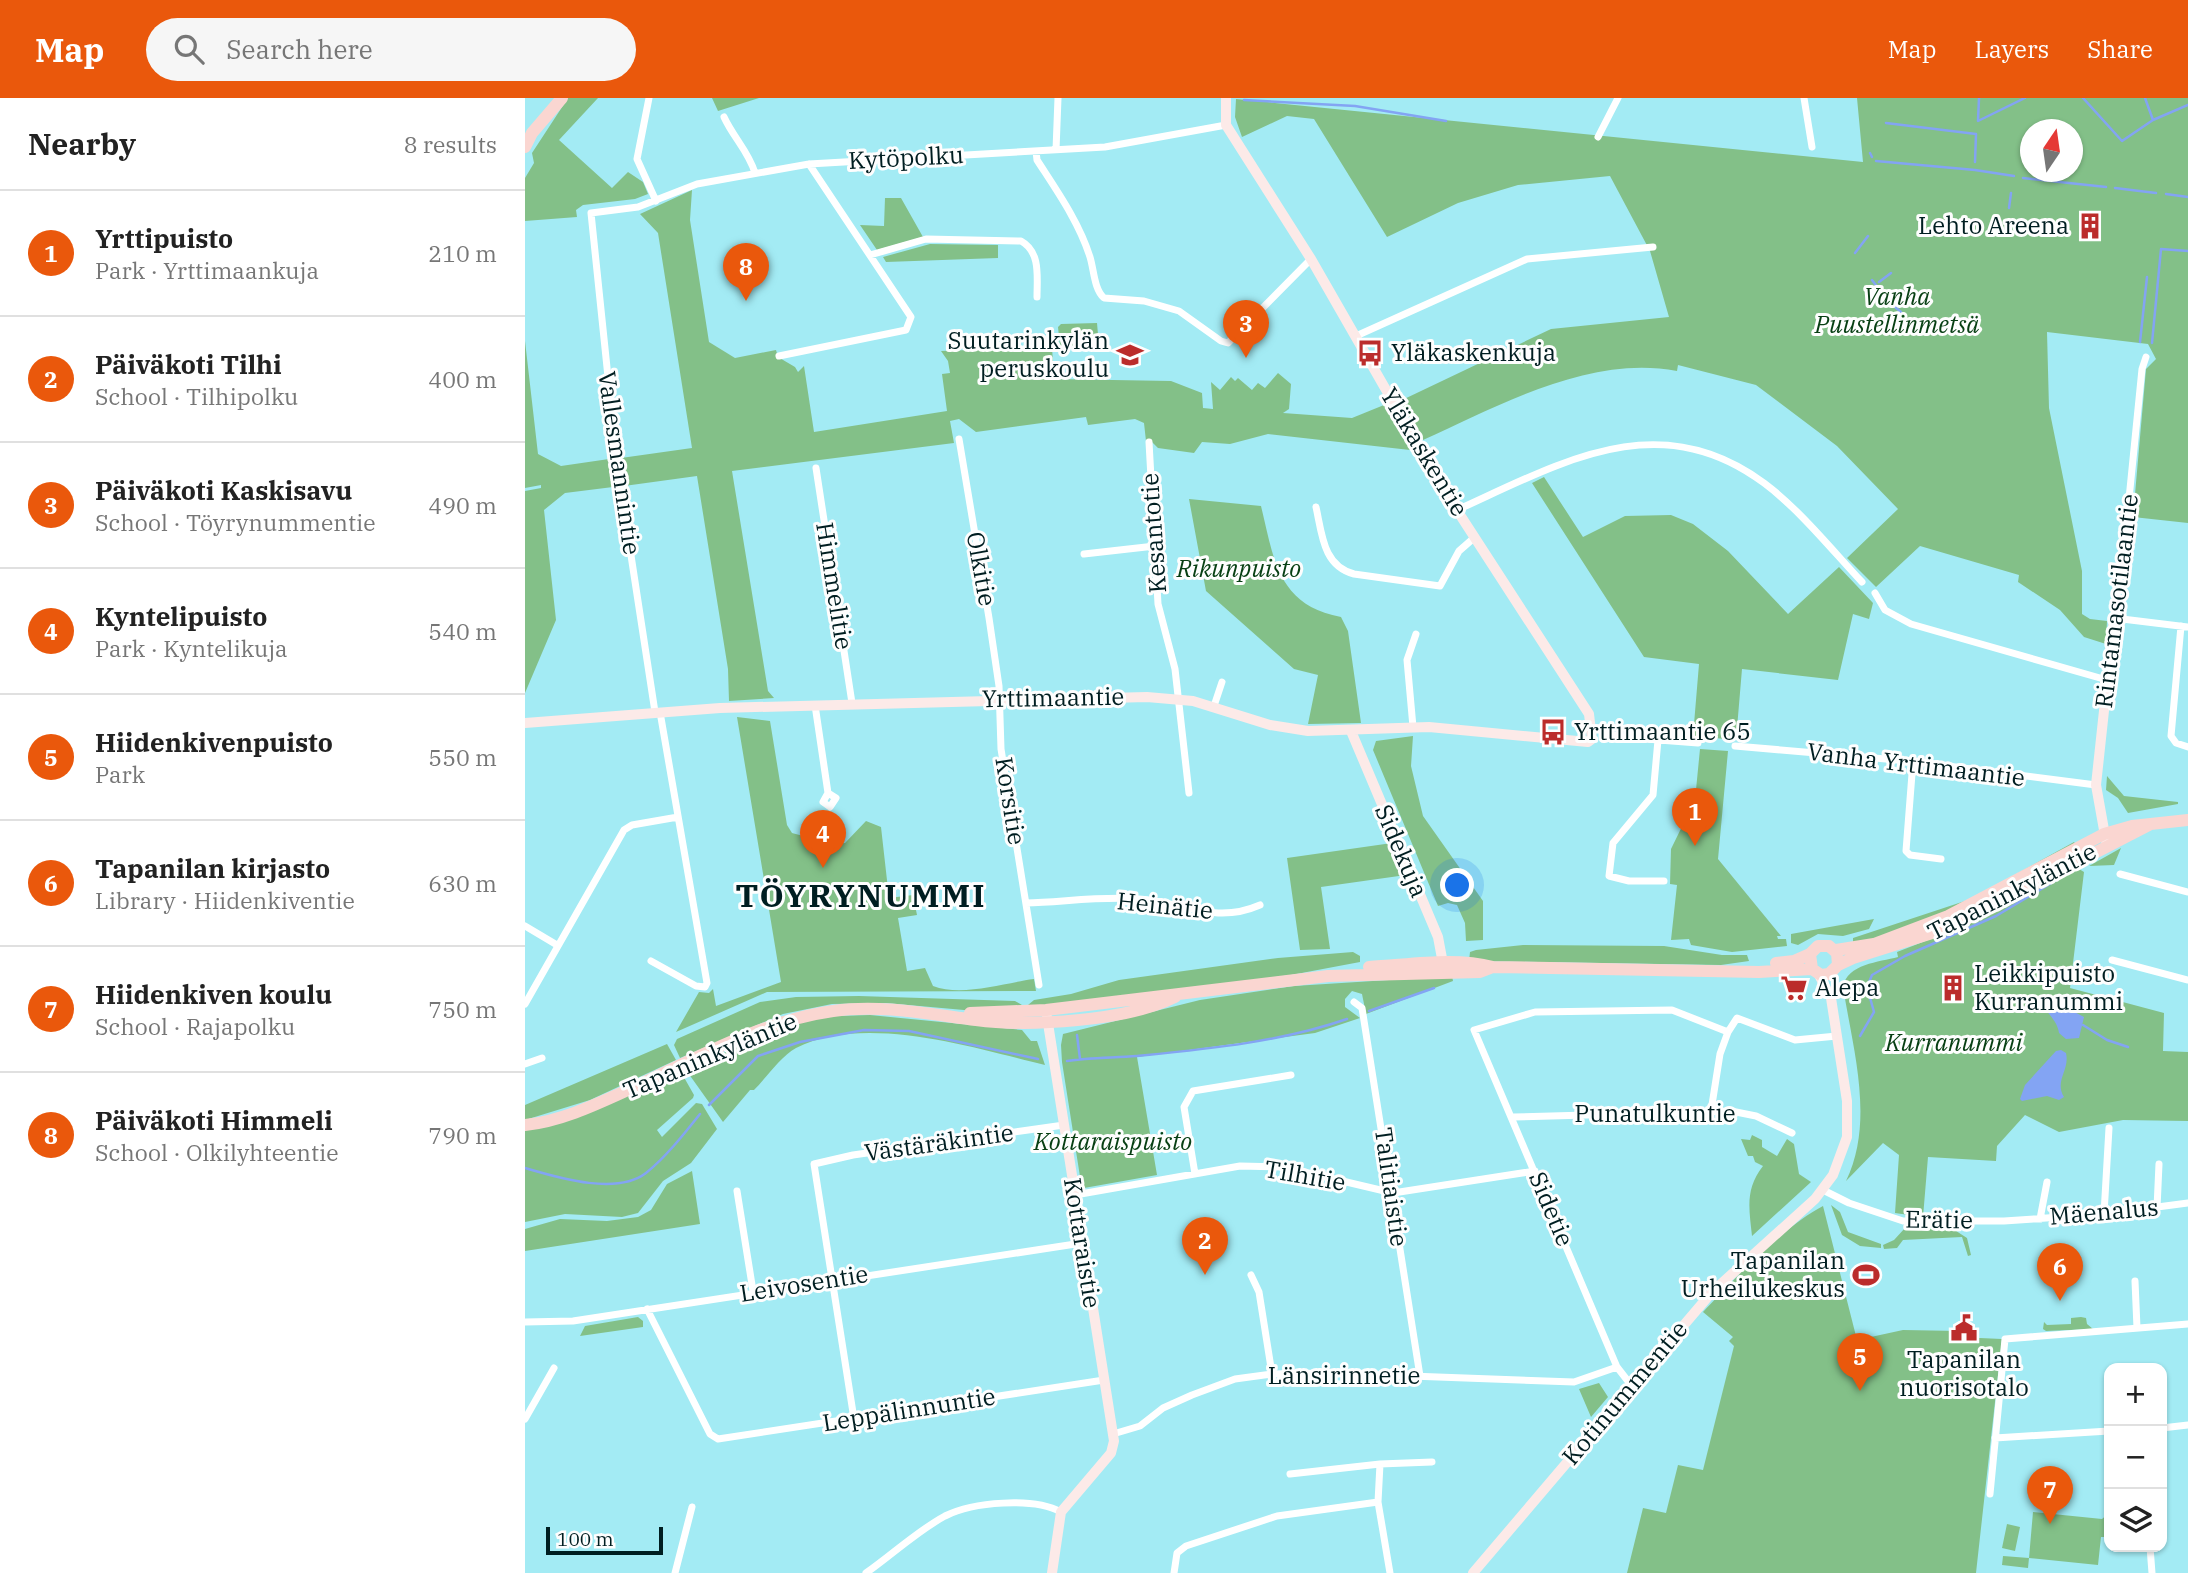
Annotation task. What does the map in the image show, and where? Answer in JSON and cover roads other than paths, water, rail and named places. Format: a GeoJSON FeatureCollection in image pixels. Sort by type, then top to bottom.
{"type":"FeatureCollection","features":[{"type":"Feature","properties":{"kind":"main road"},"geometry":{"type":"LineString","coordinates":[[525,147],[557,100]]}},
{"type":"Feature","properties":{"kind":"main road"},"geometry":{"type":"LineString","coordinates":[[2105,840],[2149,825],[2188,820]]}},
{"type":"Feature","properties":{"kind":"main road","name":"Tapaninkyläntie"},"geometry":{"type":"LineString","coordinates":[[1836,950],[1874,944],[1948,916],[2105,840]]}},
{"type":"Feature","properties":{"kind":"main road","name":"Tapaninkyläntie"},"geometry":{"type":"LineString","coordinates":[[1836,968],[1951,927],[2105,840]]}},
{"type":"Feature","properties":{"kind":"main road"},"geometry":{"type":"LineString","coordinates":[[1822,945],[1836,950],[1836,968],[1829,974],[1815,971],[1810,954],[1822,945]]}},
{"type":"Feature","properties":{"kind":"main road","name":"Tapaninkyläntie"},"geometry":{"type":"LineString","coordinates":[[1734,970],[1794,961],[1810,954]]}},
{"type":"Feature","properties":{"kind":"main road","name":"Tapaninkyläntie"},"geometry":{"type":"LineString","coordinates":[[525,1125],[580,1112],[732,1041],[804,1016],[870,1009],[1003,1023],[1047,1016],[1100,1016],[1161,1004],[1175,997],[1328,976],[1444,967],[1480,972],[1493,967],[1815,971]]}},
{"type":"Feature","properties":{"kind":"street"},"geometry":{"type":"LineString","coordinates":[[649,98],[637,159],[656,201]]}},
{"type":"Feature","properties":{"kind":"street"},"geometry":{"type":"LineString","coordinates":[[1056,150],[1058,98]]}},
{"type":"Feature","properties":{"kind":"street"},"geometry":{"type":"LineString","coordinates":[[1226,98],[1226,125]]}},
{"type":"Feature","properties":{"kind":"street"},"geometry":{"type":"LineString","coordinates":[[1598,137],[1618,98]]}},
{"type":"Feature","properties":{"kind":"street"},"geometry":{"type":"LineString","coordinates":[[1804,98],[1812,147]]}},
{"type":"Feature","properties":{"kind":"street"},"geometry":{"type":"LineString","coordinates":[[725,117],[732,135],[750,158],[755,173]]}},
{"type":"Feature","properties":{"kind":"street","name":"Kytöpolku"},"geometry":{"type":"LineString","coordinates":[[591,213],[638,207],[697,184],[809,164],[1123,145],[1226,125]]}},
{"type":"Feature","properties":{"kind":"street","name":"Yläkaskentie"},"geometry":{"type":"LineString","coordinates":[[1226,125],[1311,259],[1457,510],[1584,708],[1593,728]]}},
{"type":"Feature","properties":{"kind":"street"},"geometry":{"type":"LineString","coordinates":[[1036,151],[1037,160],[1074,219],[1090,256],[1099,292],[1104,298],[1165,306],[1186,315],[1221,341],[1229,343],[1311,259]]}},
{"type":"Feature","properties":{"kind":"street"},"geometry":{"type":"LineString","coordinates":[[779,356],[909,327],[911,317],[809,164]]}},
{"type":"Feature","properties":{"kind":"street","name":"Vallesmannintie"},"geometry":{"type":"LineString","coordinates":[[591,213],[589,219],[617,464],[657,712],[707,983],[705,986],[697,986],[651,961]]}},
{"type":"Feature","properties":{"kind":"street"},"geometry":{"type":"LineString","coordinates":[[870,255],[926,239],[1021,241],[1027,244],[1037,261],[1037,297]]}},
{"type":"Feature","properties":{"kind":"street"},"geometry":{"type":"LineString","coordinates":[[1356,336],[1527,259],[1653,247]]}},
{"type":"Feature","properties":{"kind":"street","name":"Rintamasotilaantie"},"geometry":{"type":"LineString","coordinates":[[2105,840],[2096,785],[2142,369],[2146,357]]}},
{"type":"Feature","properties":{"kind":"street","name":"Olkitie"},"geometry":{"type":"LineString","coordinates":[[959,439],[1000,699]]}},
{"type":"Feature","properties":{"kind":"street"},"geometry":{"type":"LineString","coordinates":[[1457,510],[1592,452],[1625,445],[1683,449],[1730,464],[1763,482],[1862,582]]}},
{"type":"Feature","properties":{"kind":"street","name":"Kesantotie"},"geometry":{"type":"LineString","coordinates":[[1149,446],[1158,604],[1170,640],[1189,793]]}},
{"type":"Feature","properties":{"kind":"street","name":"Himmelitie"},"geometry":{"type":"LineString","coordinates":[[816,468],[852,703]]}},
{"type":"Feature","properties":{"kind":"street"},"geometry":{"type":"LineString","coordinates":[[1316,507],[1329,558],[1340,569],[1354,574],[1440,586],[1463,546],[1475,537]]}},
{"type":"Feature","properties":{"kind":"street"},"geometry":{"type":"LineString","coordinates":[[1084,554],[1155,546]]}},
{"type":"Feature","properties":{"kind":"street"},"geometry":{"type":"LineString","coordinates":[[1875,593],[1885,610],[1920,627],[2107,680]]}},
{"type":"Feature","properties":{"kind":"street"},"geometry":{"type":"LineString","coordinates":[[2114,618],[2185,627],[2171,736],[2176,743],[2188,747]]}},
{"type":"Feature","properties":{"kind":"street"},"geometry":{"type":"LineString","coordinates":[[1413,727],[1407,660],[1416,634]]}},
{"type":"Feature","properties":{"kind":"street"},"geometry":{"type":"LineString","coordinates":[[1214,706],[1222,682]]}},
{"type":"Feature","properties":{"kind":"street","name":"Yrttimaantie"},"geometry":{"type":"LineString","coordinates":[[525,723],[657,712],[852,703],[1177,698],[1214,706],[1282,727],[1316,732],[1413,727],[1588,742],[1592,740],[1593,728]]}},
{"type":"Feature","properties":{"kind":"street","name":"Korsitie"},"geometry":{"type":"LineString","coordinates":[[1000,699],[1001,749],[1039,985]]}},
{"type":"Feature","properties":{"kind":"street"},"geometry":{"type":"LineString","coordinates":[[815,705],[828,793]]}},
{"type":"Feature","properties":{"kind":"street"},"geometry":{"type":"LineString","coordinates":[[1593,728],[1620,737],[1698,743]]}},
{"type":"Feature","properties":{"kind":"street","name":"Sidekuja"},"geometry":{"type":"LineString","coordinates":[[1351,731],[1438,937],[1444,967]]}},
{"type":"Feature","properties":{"kind":"street"},"geometry":{"type":"LineString","coordinates":[[1658,740],[1653,795],[1613,843],[1609,876],[1629,881],[1664,881]]}},
{"type":"Feature","properties":{"kind":"street","name":"Vanha Yrttimaantie"},"geometry":{"type":"LineString","coordinates":[[1735,746],[1913,761],[2096,785]]}},
{"type":"Feature","properties":{"kind":"street"},"geometry":{"type":"LineString","coordinates":[[1913,761],[1906,851],[1910,855],[1941,859]]}},
{"type":"Feature","properties":{"kind":"street"},"geometry":{"type":"LineString","coordinates":[[525,1004],[624,830],[632,825],[678,817]]}},
{"type":"Feature","properties":{"kind":"street"},"geometry":{"type":"LineString","coordinates":[[2120,874],[2188,892]]}},
{"type":"Feature","properties":{"kind":"street","name":"Heinätie"},"geometry":{"type":"LineString","coordinates":[[1026,903],[1139,899],[1214,914],[1249,910],[1261,905]]}},
{"type":"Feature","properties":{"kind":"street"},"geometry":{"type":"LineString","coordinates":[[525,926],[557,945]]}},
{"type":"Feature","properties":{"kind":"street"},"geometry":{"type":"LineString","coordinates":[[2112,960],[2188,980]]}},
{"type":"Feature","properties":{"kind":"street","name":"Kotinummentie"},"geometry":{"type":"LineString","coordinates":[[1476,1572],[1723,1279],[1823,1190],[1839,1165],[1848,1125],[1831,998],[1836,968]]}},
{"type":"Feature","properties":{"kind":"street","name":"Kotinummentie"},"geometry":{"type":"LineString","coordinates":[[1815,971],[1831,998]]}},
{"type":"Feature","properties":{"kind":"street","name":"Talitiaistie"},"geometry":{"type":"LineString","coordinates":[[1354,1002],[1362,1008],[1420,1376]]}},
{"type":"Feature","properties":{"kind":"street","name":"Sidetie"},"geometry":{"type":"LineString","coordinates":[[1631,1385],[1617,1367],[1474,1030],[1535,1012],[1672,1010],[1728,1031]]}},
{"type":"Feature","properties":{"kind":"street","name":"Kottaraistie"},"geometry":{"type":"LineString","coordinates":[[1047,1016],[1113,1434]]}},
{"type":"Feature","properties":{"kind":"street"},"geometry":{"type":"LineString","coordinates":[[1711,1111],[1720,1054],[1728,1031],[1737,1018],[1795,1040],[1837,1036]]}},
{"type":"Feature","properties":{"kind":"street"},"geometry":{"type":"LineString","coordinates":[[525,1064],[542,1058]]}},
{"type":"Feature","properties":{"kind":"street"},"geometry":{"type":"LineString","coordinates":[[1195,1174],[1184,1107],[1193,1091],[1291,1075]]}},
{"type":"Feature","properties":{"kind":"street","name":"Punatulkuntie"},"geometry":{"type":"LineString","coordinates":[[1513,1117],[1711,1111],[1756,1116],[1792,1133]]}},
{"type":"Feature","properties":{"kind":"street","name":"Västäräkintie"},"geometry":{"type":"LineString","coordinates":[[831,1279],[814,1164],[853,1155],[1064,1125]]}},
{"type":"Feature","properties":{"kind":"street"},"geometry":{"type":"LineString","coordinates":[[2104,1214],[2109,1128]]}},
{"type":"Feature","properties":{"kind":"street"},"geometry":{"type":"LineString","coordinates":[[2157,1208],[2159,1164]]}},
{"type":"Feature","properties":{"kind":"street","name":"Tilhitie"},"geometry":{"type":"LineString","coordinates":[[1075,1195],[1240,1166],[1283,1167],[1393,1193],[1535,1171]]}},
{"type":"Feature","properties":{"kind":"street"},"geometry":{"type":"LineString","coordinates":[[2040,1219],[2047,1182]]}},
{"type":"Feature","properties":{"kind":"street","name":"Erätie"},"geometry":{"type":"LineString","coordinates":[[1823,1190],[1849,1203],[1903,1221],[2019,1220]]}},
{"type":"Feature","properties":{"kind":"street"},"geometry":{"type":"LineString","coordinates":[[737,1191],[753,1291]]}},
{"type":"Feature","properties":{"kind":"street","name":"Mäenalus"},"geometry":{"type":"LineString","coordinates":[[2019,1220],[2104,1214],[2188,1203]]}},
{"type":"Feature","properties":{"kind":"street","name":"Leivosentie"},"geometry":{"type":"LineString","coordinates":[[525,1322],[573,1321],[831,1279],[1082,1243]]}},
{"type":"Feature","properties":{"kind":"street"},"geometry":{"type":"LineString","coordinates":[[1251,1275],[1259,1292],[1272,1374]]}},
{"type":"Feature","properties":{"kind":"street"},"geometry":{"type":"LineString","coordinates":[[831,1279],[854,1419]]}},
{"type":"Feature","properties":{"kind":"street"},"geometry":{"type":"LineString","coordinates":[[2135,1281],[2137,1328]]}},
{"type":"Feature","properties":{"kind":"street","name":"Leppälinnuntie"},"geometry":{"type":"LineString","coordinates":[[647,1309],[713,1438],[1104,1380]]}},
{"type":"Feature","properties":{"kind":"street"},"geometry":{"type":"LineString","coordinates":[[1990,1494],[2005,1339],[2188,1324]]}},
{"type":"Feature","properties":{"kind":"street","name":"Länsirinnetie"},"geometry":{"type":"LineString","coordinates":[[1113,1434],[1140,1426],[1163,1408],[1192,1395],[1235,1379],[1272,1374],[1574,1382],[1617,1367]]}},
{"type":"Feature","properties":{"kind":"street"},"geometry":{"type":"LineString","coordinates":[[525,1419],[554,1368]]}},
{"type":"Feature","properties":{"kind":"street"},"geometry":{"type":"LineString","coordinates":[[2167,1428],[2188,1426]]}},
{"type":"Feature","properties":{"kind":"street"},"geometry":{"type":"LineString","coordinates":[[1996,1438],[2104,1432]]}},
{"type":"Feature","properties":{"kind":"street"},"geometry":{"type":"LineString","coordinates":[[1052,1573],[1061,1512],[1111,1452],[1113,1434]]}},
{"type":"Feature","properties":{"kind":"street"},"geometry":{"type":"LineString","coordinates":[[1290,1474],[1380,1464],[1432,1462]]}},
{"type":"Feature","properties":{"kind":"street"},"geometry":{"type":"LineString","coordinates":[[1380,1464],[1378,1502],[1390,1573]]}},
{"type":"Feature","properties":{"kind":"street"},"geometry":{"type":"LineString","coordinates":[[866,1573],[953,1513],[1011,1502],[1050,1506],[1061,1512]]}},
{"type":"Feature","properties":{"kind":"street"},"geometry":{"type":"LineString","coordinates":[[1174,1573],[1177,1553],[1186,1546],[1277,1516],[1378,1502]]}},
{"type":"Feature","properties":{"kind":"street"},"geometry":{"type":"LineString","coordinates":[[675,1573],[692,1507]]}},
{"type":"Feature","properties":{"kind":"street"},"geometry":{"type":"LineString","coordinates":[[2150,1552],[2152,1573]]}},
{"type":"Feature","properties":{"kind":"water"},"geometry":{"type":"Polygon","coordinates":[[[2046,997],[2084,1017],[2079,1038],[2066,1039],[2059,1033],[2041,999],[2046,997]]]}},
{"type":"Feature","properties":{"kind":"water"},"geometry":{"type":"Polygon","coordinates":[[[2056,1051],[2066,1053],[2067,1059],[2061,1081],[2064,1097],[2059,1100],[2047,1096],[2022,1101],[2020,1099],[2025,1085],[2056,1051]]]}},
{"type":"Feature","properties":{"kind":"waterway"},"geometry":{"type":"LineString","coordinates":[[1979,98],[1978,121],[2025,98]]}},
{"type":"Feature","properties":{"kind":"waterway"},"geometry":{"type":"LineString","coordinates":[[2083,98],[2122,141],[2153,120],[2188,105]]}},
{"type":"Feature","properties":{"kind":"waterway"},"geometry":{"type":"LineString","coordinates":[[2145,98],[2153,120]]}},
{"type":"Feature","properties":{"kind":"waterway"},"geometry":{"type":"LineString","coordinates":[[1244,100],[1355,106],[1446,121]]}},
{"type":"Feature","properties":{"kind":"waterway"},"geometry":{"type":"LineString","coordinates":[[1886,123],[1976,134],[1975,162]]}},
{"type":"Feature","properties":{"kind":"waterway"},"geometry":{"type":"LineString","coordinates":[[1870,153],[1872,157]]}},
{"type":"Feature","properties":{"kind":"waterway"},"geometry":{"type":"LineString","coordinates":[[1876,161],[2014,176]]}},
{"type":"Feature","properties":{"kind":"waterway"},"geometry":{"type":"LineString","coordinates":[[2060,182],[2106,187]]}},
{"type":"Feature","properties":{"kind":"waterway"},"geometry":{"type":"LineString","coordinates":[[2115,188],[2156,193]]}},
{"type":"Feature","properties":{"kind":"waterway"},"geometry":{"type":"LineString","coordinates":[[2009,208],[2011,193]]}},
{"type":"Feature","properties":{"kind":"waterway"},"geometry":{"type":"LineString","coordinates":[[2166,194],[2188,197]]}},
{"type":"Feature","properties":{"kind":"waterway"},"geometry":{"type":"LineString","coordinates":[[1855,253],[1868,236]]}},
{"type":"Feature","properties":{"kind":"waterway"},"geometry":{"type":"LineString","coordinates":[[2152,343],[2161,249],[2188,251]]}},
{"type":"Feature","properties":{"kind":"waterway"},"geometry":{"type":"LineString","coordinates":[[1879,282],[1891,273]]}},
{"type":"Feature","properties":{"kind":"waterway"},"geometry":{"type":"LineString","coordinates":[[2140,342],[2147,277]]}},
{"type":"Feature","properties":{"kind":"waterway"},"geometry":{"type":"LineString","coordinates":[[1872,280],[1882,293]]}},
{"type":"Feature","properties":{"kind":"waterway"},"geometry":{"type":"LineString","coordinates":[[1888,301],[1901,312]]}},
{"type":"Feature","properties":{"kind":"waterway"},"geometry":{"type":"LineString","coordinates":[[1860,1036],[1874,1012],[1867,987],[1872,975],[1905,956],[1996,916],[2058,879]]}},
{"type":"Feature","properties":{"kind":"waterway"},"geometry":{"type":"LineString","coordinates":[[1369,1011],[1434,988]]}},
{"type":"Feature","properties":{"kind":"waterway"},"geometry":{"type":"LineString","coordinates":[[1067,1061],[1244,1044],[1296,1034],[1347,1019]]}},
{"type":"Feature","properties":{"kind":"waterway"},"geometry":{"type":"LineString","coordinates":[[2083,1025],[2107,1040],[2128,1047]]}},
{"type":"Feature","properties":{"kind":"waterway"},"geometry":{"type":"LineString","coordinates":[[709,1105],[758,1056],[800,1042],[864,1030],[909,1031],[1038,1059]]}},
{"type":"Feature","properties":{"kind":"waterway"},"geometry":{"type":"LineString","coordinates":[[1077,1035],[1080,1059]]}},
{"type":"Feature","properties":{"kind":"waterway"},"geometry":{"type":"LineString","coordinates":[[525,1168],[553,1176],[603,1184],[633,1180],[661,1160],[700,1114]]}},
{"type":"Feature","properties":{"kind":"place","name":"Lehto Areena"},"geometry":{"type":"Point","coordinates":[2090,226]}},
{"type":"Feature","properties":{"kind":"place","name":"Päiväkoti Himmeli"},"geometry":{"type":"Point","coordinates":[746,301]}},
{"type":"Feature","properties":{"kind":"place","name":"Yläkaskenkuja"},"geometry":{"type":"Point","coordinates":[1370,353]}},
{"type":"Feature","properties":{"kind":"place","name":"Suutarinkylän peruskoulu"},"geometry":{"type":"Point","coordinates":[1130,355]}},
{"type":"Feature","properties":{"kind":"place","name":"Päiväkoti Kaskisavu"},"geometry":{"type":"Point","coordinates":[1246,358]}},
{"type":"Feature","properties":{"kind":"place","name":"Yrttimaantie 65"},"geometry":{"type":"Point","coordinates":[1553,732]}},
{"type":"Feature","properties":{"kind":"place","name":"Yrttipuisto"},"geometry":{"type":"Point","coordinates":[1695,846]}},
{"type":"Feature","properties":{"kind":"place","name":"Kyntelipuisto"},"geometry":{"type":"Point","coordinates":[823,868]}},
{"type":"Feature","properties":{"kind":"place","name":"Alepa"},"geometry":{"type":"Point","coordinates":[1794,988]}},
{"type":"Feature","properties":{"kind":"place","name":"Leikkipuisto Kurranummi"},"geometry":{"type":"Point","coordinates":[1953,988]}},
{"type":"Feature","properties":{"kind":"place","name":"Päiväkoti Tilhi"},"geometry":{"type":"Point","coordinates":[1205,1275]}},
{"type":"Feature","properties":{"kind":"place","name":"Tapanilan Urheilukeskus"},"geometry":{"type":"Point","coordinates":[1866,1275]}},
{"type":"Feature","properties":{"kind":"place","name":"Tapanilan kirjasto"},"geometry":{"type":"Point","coordinates":[2060,1301]}},
{"type":"Feature","properties":{"kind":"place","name":"Tapanilan nuorisotalo"},"geometry":{"type":"Point","coordinates":[1964,1328]}},
{"type":"Feature","properties":{"kind":"place","name":"Hiidenkivenpuisto"},"geometry":{"type":"Point","coordinates":[1860,1391]}},
{"type":"Feature","properties":{"kind":"place","name":"Hiidenkiven koulu"},"geometry":{"type":"Point","coordinates":[2050,1524]}},
{"type":"Feature","properties":{"kind":"district","name":"TÖYRYNUMMI"},"geometry":{"type":"Point","coordinates":[861,896]}},
{"type":"Feature","properties":{"kind":"park label","name":"Vanha Puustellinmetsä"},"geometry":{"type":"Point","coordinates":[1897,311]}},
{"type":"Feature","properties":{"kind":"park label","name":"Rikunpuisto"},"geometry":{"type":"Point","coordinates":[1239,569]}},
{"type":"Feature","properties":{"kind":"park label","name":"Kurranummi"},"geometry":{"type":"Point","coordinates":[1954,1043]}},
{"type":"Feature","properties":{"kind":"park label","name":"Kottaraispuisto"},"geometry":{"type":"Point","coordinates":[1113,1142]}}]}
